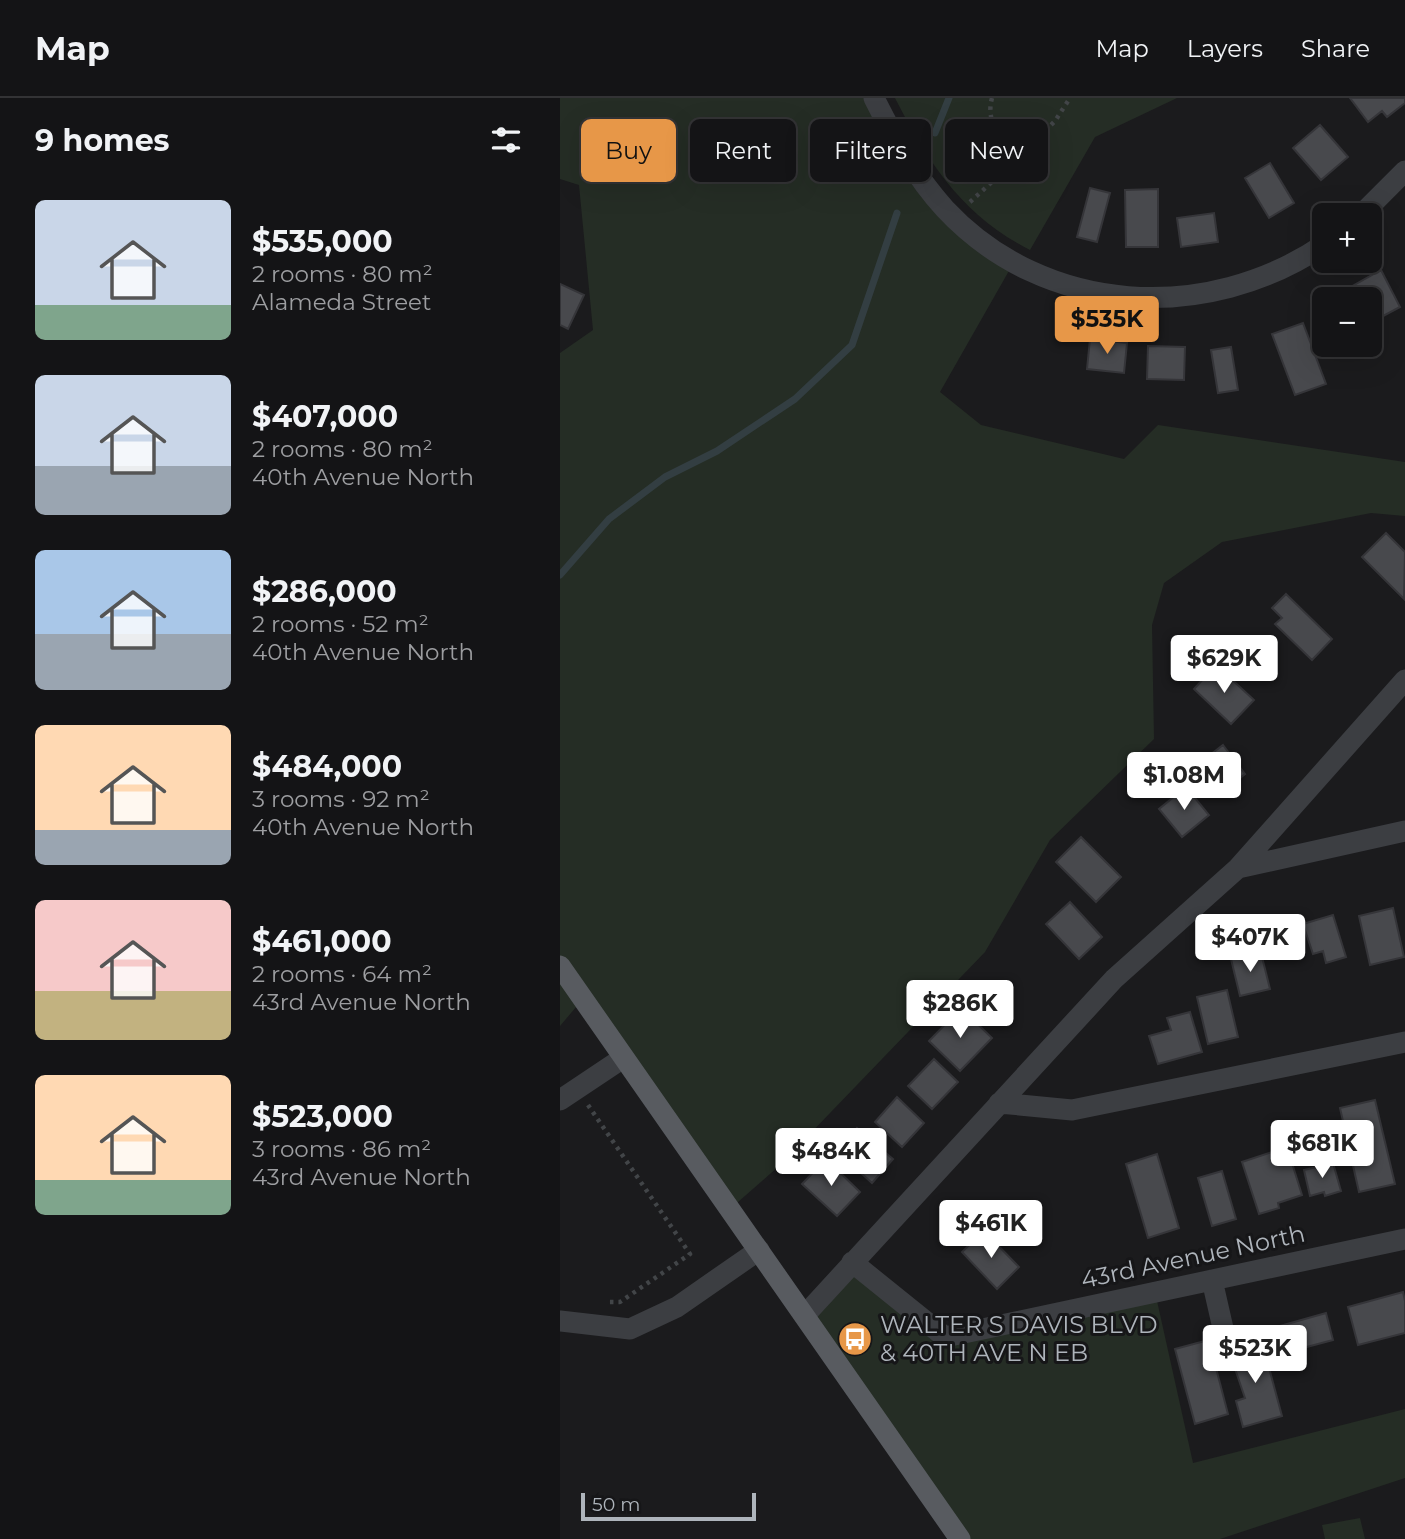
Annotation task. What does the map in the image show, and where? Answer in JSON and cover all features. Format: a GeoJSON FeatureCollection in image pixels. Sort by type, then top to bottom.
{"type":"FeatureCollection","features":[{"type":"Feature","properties":{"kind":"main road"},"geometry":{"type":"LineString","coordinates":[[560,966],[960,1539]]}},
{"type":"Feature","properties":{"kind":"street"},"geometry":{"type":"LineString","coordinates":[[874,98],[899,149],[953,216],[992,248],[1030,270],[1079,288],[1136,299],[1186,297],[1257,279],[1297,262],[1312,252]]}},
{"type":"Feature","properties":{"kind":"street"},"geometry":{"type":"LineString","coordinates":[[1373,203],[1405,172]]}},
{"type":"Feature","properties":{"kind":"street"},"geometry":{"type":"LineString","coordinates":[[805,1315],[1114,979],[1238,869],[1405,680]]}},
{"type":"Feature","properties":{"kind":"street"},"geometry":{"type":"LineString","coordinates":[[1238,869],[1405,831]]}},
{"type":"Feature","properties":{"kind":"street"},"geometry":{"type":"LineString","coordinates":[[999,1103],[1072,1110],[1405,1042]]}},
{"type":"Feature","properties":{"kind":"street"},"geometry":{"type":"LineString","coordinates":[[560,1100],[623,1058]]}},
{"type":"Feature","properties":{"kind":"street","name":"43rd Avenue North"},"geometry":{"type":"LineString","coordinates":[[852,1262],[945,1337],[1405,1239]]}},
{"type":"Feature","properties":{"kind":"street"},"geometry":{"type":"LineString","coordinates":[[560,1321],[630,1329],[677,1307],[759,1250]]}},
{"type":"Feature","properties":{"kind":"street"},"geometry":{"type":"LineString","coordinates":[[1212,1280],[1225,1337]]}},
{"type":"Feature","properties":{"kind":"path"},"geometry":{"type":"LineString","coordinates":[[992,98],[992,119]]}},
{"type":"Feature","properties":{"kind":"path"},"geometry":{"type":"LineString","coordinates":[[1048,129],[1070,98]]}},
{"type":"Feature","properties":{"kind":"path"},"geometry":{"type":"LineString","coordinates":[[953,216],[991,182]]}},
{"type":"Feature","properties":{"kind":"path"},"geometry":{"type":"LineString","coordinates":[[588,1105],[690,1254],[620,1302],[600,1302]]}},
{"type":"Feature","properties":{"kind":"shaded area"},"geometry":{"type":"Polygon","coordinates":[[[560,98],[874,98],[886,119],[810,119],[810,182],[924,182],[1014,262],[940,392],[981,425],[1124,459],[1158,425],[1405,462],[1405,516],[1371,513],[1222,542],[1164,583],[1152,625],[1154,739],[1050,840],[985,952],[779,1166],[730,1209],[582,1000],[560,1026],[560,353],[593,330],[579,185],[560,179],[560,98]]]}},
{"type":"Feature","properties":{"kind":"shaded area"},"geometry":{"type":"Polygon","coordinates":[[[895,98],[1177,98],[1095,137],[1030,250],[985,221],[947,182],[1048,182],[1048,119],[945,119],[945,179],[931,160],[931,119],[906,119],[895,98]]]}},
{"type":"Feature","properties":{"kind":"shaded area"},"geometry":{"type":"Polygon","coordinates":[[[852,1262],[945,1337],[1155,1292],[1193,1463],[1405,1409],[1405,1478],[1220,1539],[960,1539],[805,1315],[852,1262]]]}},
{"type":"Feature","properties":{"kind":"shaded area"},"geometry":{"type":"Polygon","coordinates":[[[1360,1518],[1365,1539],[1325,1539],[1322,1525],[1360,1518]]]}},
{"type":"Feature","properties":{"kind":"building"},"geometry":{"type":"Polygon","coordinates":[[[1350,98],[1405,98],[1405,103],[1387,117],[1382,111],[1368,122],[1350,98]]]}},
{"type":"Feature","properties":{"kind":"building"},"geometry":{"type":"Polygon","coordinates":[[[1320,125],[1348,157],[1321,180],[1293,148],[1320,125]]]}},
{"type":"Feature","properties":{"kind":"building"},"geometry":{"type":"Polygon","coordinates":[[[1270,163],[1294,203],[1269,218],[1245,178],[1270,163]]]}},
{"type":"Feature","properties":{"kind":"building"},"geometry":{"type":"Polygon","coordinates":[[[1090,188],[1110,193],[1097,242],[1077,237],[1090,188]]]}},
{"type":"Feature","properties":{"kind":"building"},"geometry":{"type":"Polygon","coordinates":[[[1158,189],[1158,247],[1126,247],[1125,190],[1158,189]]]}},
{"type":"Feature","properties":{"kind":"building"},"geometry":{"type":"Polygon","coordinates":[[[1214,213],[1218,242],[1181,247],[1177,218],[1214,213]]]}},
{"type":"Feature","properties":{"kind":"building"},"geometry":{"type":"Polygon","coordinates":[[[1382,272],[1400,307],[1382,317],[1382,287],[1351,287],[1382,272]]]}},
{"type":"Feature","properties":{"kind":"building"},"geometry":{"type":"Polygon","coordinates":[[[560,284],[584,295],[568,329],[560,325],[560,284]]]}},
{"type":"Feature","properties":{"kind":"building"},"geometry":{"type":"Polygon","coordinates":[[[1303,323],[1312,347],[1312,357],[1316,357],[1326,384],[1295,395],[1272,334],[1303,323]]]}},
{"type":"Feature","properties":{"kind":"building"},"geometry":{"type":"Polygon","coordinates":[[[1090,339],[1127,343],[1124,373],[1087,369],[1090,339]]]}},
{"type":"Feature","properties":{"kind":"building"},"geometry":{"type":"Polygon","coordinates":[[[1148,346],[1185,347],[1184,380],[1147,379],[1148,346]]]}},
{"type":"Feature","properties":{"kind":"building"},"geometry":{"type":"Polygon","coordinates":[[[1231,347],[1238,390],[1218,393],[1211,350],[1231,347]]]}},
{"type":"Feature","properties":{"kind":"building"},"geometry":{"type":"Polygon","coordinates":[[[1386,533],[1405,552],[1404,599],[1362,557],[1386,533]]]}},
{"type":"Feature","properties":{"kind":"building"},"geometry":{"type":"Polygon","coordinates":[[[1286,594],[1332,639],[1312,660],[1275,624],[1282,618],[1272,608],[1286,594]]]}},
{"type":"Feature","properties":{"kind":"building"},"geometry":{"type":"Polygon","coordinates":[[[1216,665],[1254,700],[1231,724],[1194,689],[1216,665]]]}},
{"type":"Feature","properties":{"kind":"building"},"geometry":{"type":"Polygon","coordinates":[[[1223,745],[1245,774],[1220,794],[1197,765],[1223,745]]]}},
{"type":"Feature","properties":{"kind":"building"},"geometry":{"type":"Polygon","coordinates":[[[1186,787],[1209,815],[1182,837],[1159,809],[1186,787]]]}},
{"type":"Feature","properties":{"kind":"building"},"geometry":{"type":"Polygon","coordinates":[[[1081,837],[1121,877],[1096,902],[1056,862],[1081,837]]]}},
{"type":"Feature","properties":{"kind":"building"},"geometry":{"type":"Polygon","coordinates":[[[1070,902],[1102,937],[1079,959],[1046,924],[1070,902]]]}},
{"type":"Feature","properties":{"kind":"building"},"geometry":{"type":"Polygon","coordinates":[[[1393,908],[1404,957],[1370,965],[1359,916],[1393,908]]]}},
{"type":"Feature","properties":{"kind":"building"},"geometry":{"type":"Polygon","coordinates":[[[1333,915],[1346,957],[1326,963],[1323,951],[1313,954],[1303,924],[1333,915]]]}},
{"type":"Feature","properties":{"kind":"building"},"geometry":{"type":"Polygon","coordinates":[[[1261,953],[1270,989],[1240,996],[1231,959],[1261,953]]]}},
{"type":"Feature","properties":{"kind":"building"},"geometry":{"type":"Polygon","coordinates":[[[1227,990],[1238,1037],[1208,1044],[1197,997],[1227,990]]]}},
{"type":"Feature","properties":{"kind":"building"},"geometry":{"type":"Polygon","coordinates":[[[961,1008],[992,1038],[960,1071],[929,1041],[961,1008]]]}},
{"type":"Feature","properties":{"kind":"building"},"geometry":{"type":"Polygon","coordinates":[[[1190,1012],[1202,1052],[1158,1064],[1149,1036],[1171,1030],[1167,1018],[1190,1012]]]}},
{"type":"Feature","properties":{"kind":"building"},"geometry":{"type":"Polygon","coordinates":[[[934,1059],[958,1082],[932,1109],[908,1086],[934,1059]]]}},
{"type":"Feature","properties":{"kind":"building"},"geometry":{"type":"Polygon","coordinates":[[[897,1097],[924,1123],[902,1147],[875,1122],[897,1097]]]}},
{"type":"Feature","properties":{"kind":"building"},"geometry":{"type":"Polygon","coordinates":[[[1375,1100],[1395,1184],[1359,1192],[1340,1108],[1375,1100]]]}},
{"type":"Feature","properties":{"kind":"building"},"geometry":{"type":"Polygon","coordinates":[[[857,1128],[893,1159],[872,1183],[837,1151],[857,1128]]]}},
{"type":"Feature","properties":{"kind":"building"},"geometry":{"type":"Polygon","coordinates":[[[1287,1147],[1302,1195],[1278,1203],[1279,1208],[1259,1214],[1242,1162],[1287,1147]]]}},
{"type":"Feature","properties":{"kind":"building"},"geometry":{"type":"Polygon","coordinates":[[[1157,1154],[1179,1228],[1148,1238],[1126,1164],[1157,1154]]]}},
{"type":"Feature","properties":{"kind":"building"},"geometry":{"type":"Polygon","coordinates":[[[826,1159],[860,1192],[837,1216],[802,1184],[826,1159]]]}},
{"type":"Feature","properties":{"kind":"building"},"geometry":{"type":"Polygon","coordinates":[[[1333,1163],[1341,1191],[1325,1196],[1324,1192],[1310,1196],[1304,1170],[1333,1163]]]}},
{"type":"Feature","properties":{"kind":"building"},"geometry":{"type":"Polygon","coordinates":[[[1222,1171],[1236,1219],[1212,1226],[1198,1178],[1222,1171]]]}},
{"type":"Feature","properties":{"kind":"building"},"geometry":{"type":"Polygon","coordinates":[[[984,1231],[1019,1267],[997,1289],[962,1252],[984,1231]]]}},
{"type":"Feature","properties":{"kind":"building"},"geometry":{"type":"Polygon","coordinates":[[[1403,1292],[1405,1333],[1358,1345],[1348,1307],[1403,1292]]]}},
{"type":"Feature","properties":{"kind":"building"},"geometry":{"type":"Polygon","coordinates":[[[1326,1313],[1333,1340],[1288,1352],[1280,1326],[1326,1313]]]}},
{"type":"Feature","properties":{"kind":"building"},"geometry":{"type":"Polygon","coordinates":[[[1216,1338],[1224,1366],[1216,1368],[1228,1414],[1195,1424],[1175,1349],[1216,1338]]]}},
{"type":"Feature","properties":{"kind":"building"},"geometry":{"type":"Polygon","coordinates":[[[1262,1342],[1282,1416],[1243,1427],[1236,1401],[1245,1398],[1229,1351],[1262,1342]]]}},
{"type":"Feature","properties":{"kind":"waterway"},"geometry":{"type":"LineString","coordinates":[[935,133],[949,98]]}},
{"type":"Feature","properties":{"kind":"waterway"},"geometry":{"type":"LineString","coordinates":[[560,575],[609,519],[665,477],[717,451],[795,399],[852,345],[897,213]]}},
{"type":"Feature","properties":{"kind":"place","name":"WALTER S DAVIS BLVD & 40TH AVE N EB"},"geometry":{"type":"Point","coordinates":[855,1339]}}]}
